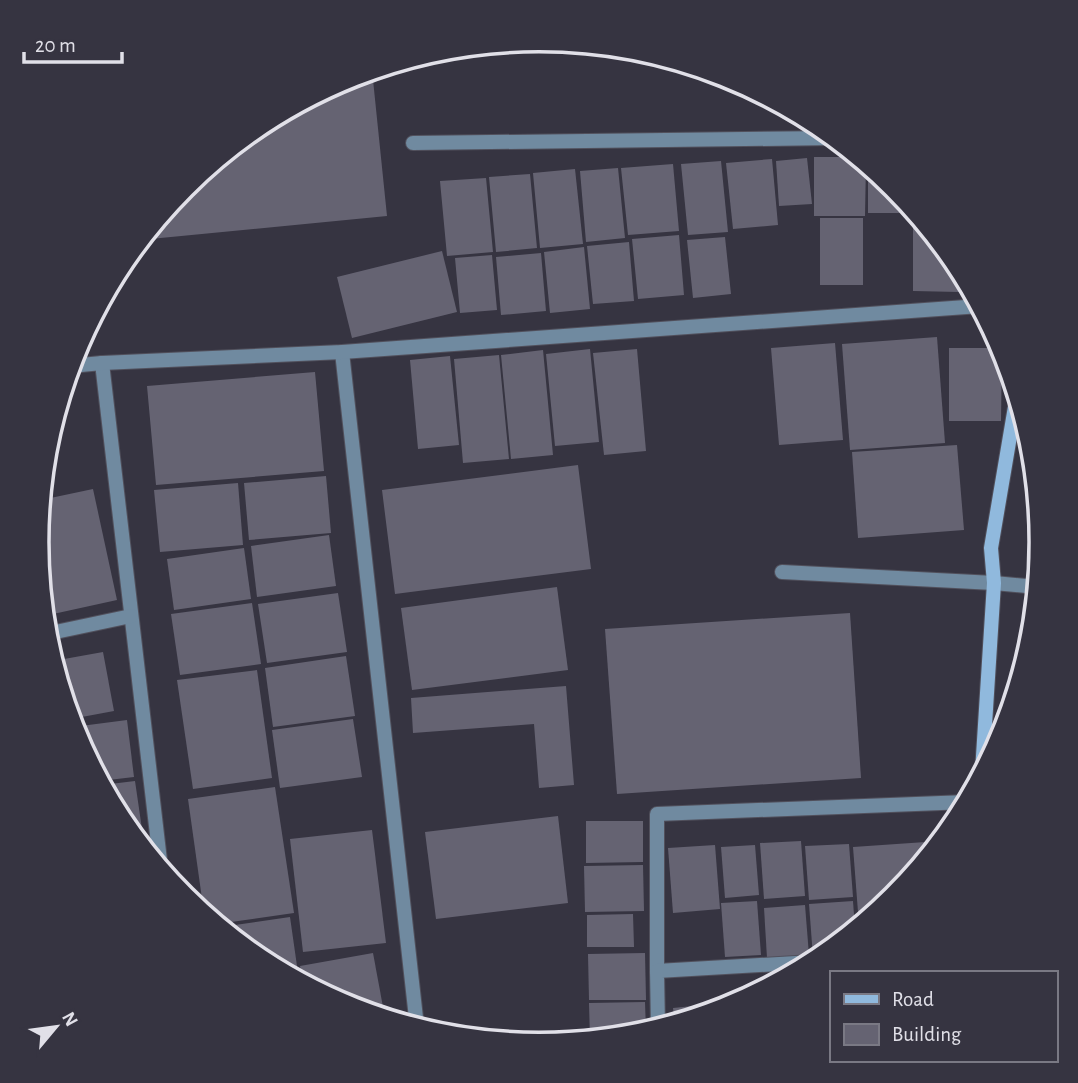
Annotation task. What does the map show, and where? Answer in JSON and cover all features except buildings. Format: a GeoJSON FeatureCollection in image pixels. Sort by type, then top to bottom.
{"type":"FeatureCollection","features":[{"type":"Feature","properties":{"kind":"street"},"geometry":{"type":"LineString","coordinates":[[413,143],[817,138]]}},
{"type":"Feature","properties":{"kind":"street"},"geometry":{"type":"LineString","coordinates":[[82,365],[342,352],[968,307]]}},
{"type":"Feature","properties":{"kind":"street"},"geometry":{"type":"LineString","coordinates":[[342,352],[416,1016]]}},
{"type":"Feature","properties":{"kind":"street"},"geometry":{"type":"LineString","coordinates":[[102,363],[159,850]]}},
{"type":"Feature","properties":{"kind":"street"},"geometry":{"type":"LineString","coordinates":[[989,736],[994,583],[992,548],[1013,419]]}},
{"type":"Feature","properties":{"kind":"street"},"geometry":{"type":"LineString","coordinates":[[782,572],[1027,586]]}},
{"type":"Feature","properties":{"kind":"street"},"geometry":{"type":"LineString","coordinates":[[57,632],[131,616]]}},
{"type":"Feature","properties":{"kind":"street"},"geometry":{"type":"LineString","coordinates":[[658,1017],[657,814],[953,803]]}},
{"type":"Feature","properties":{"kind":"street"},"geometry":{"type":"LineString","coordinates":[[657,971],[788,963]]}}]}
